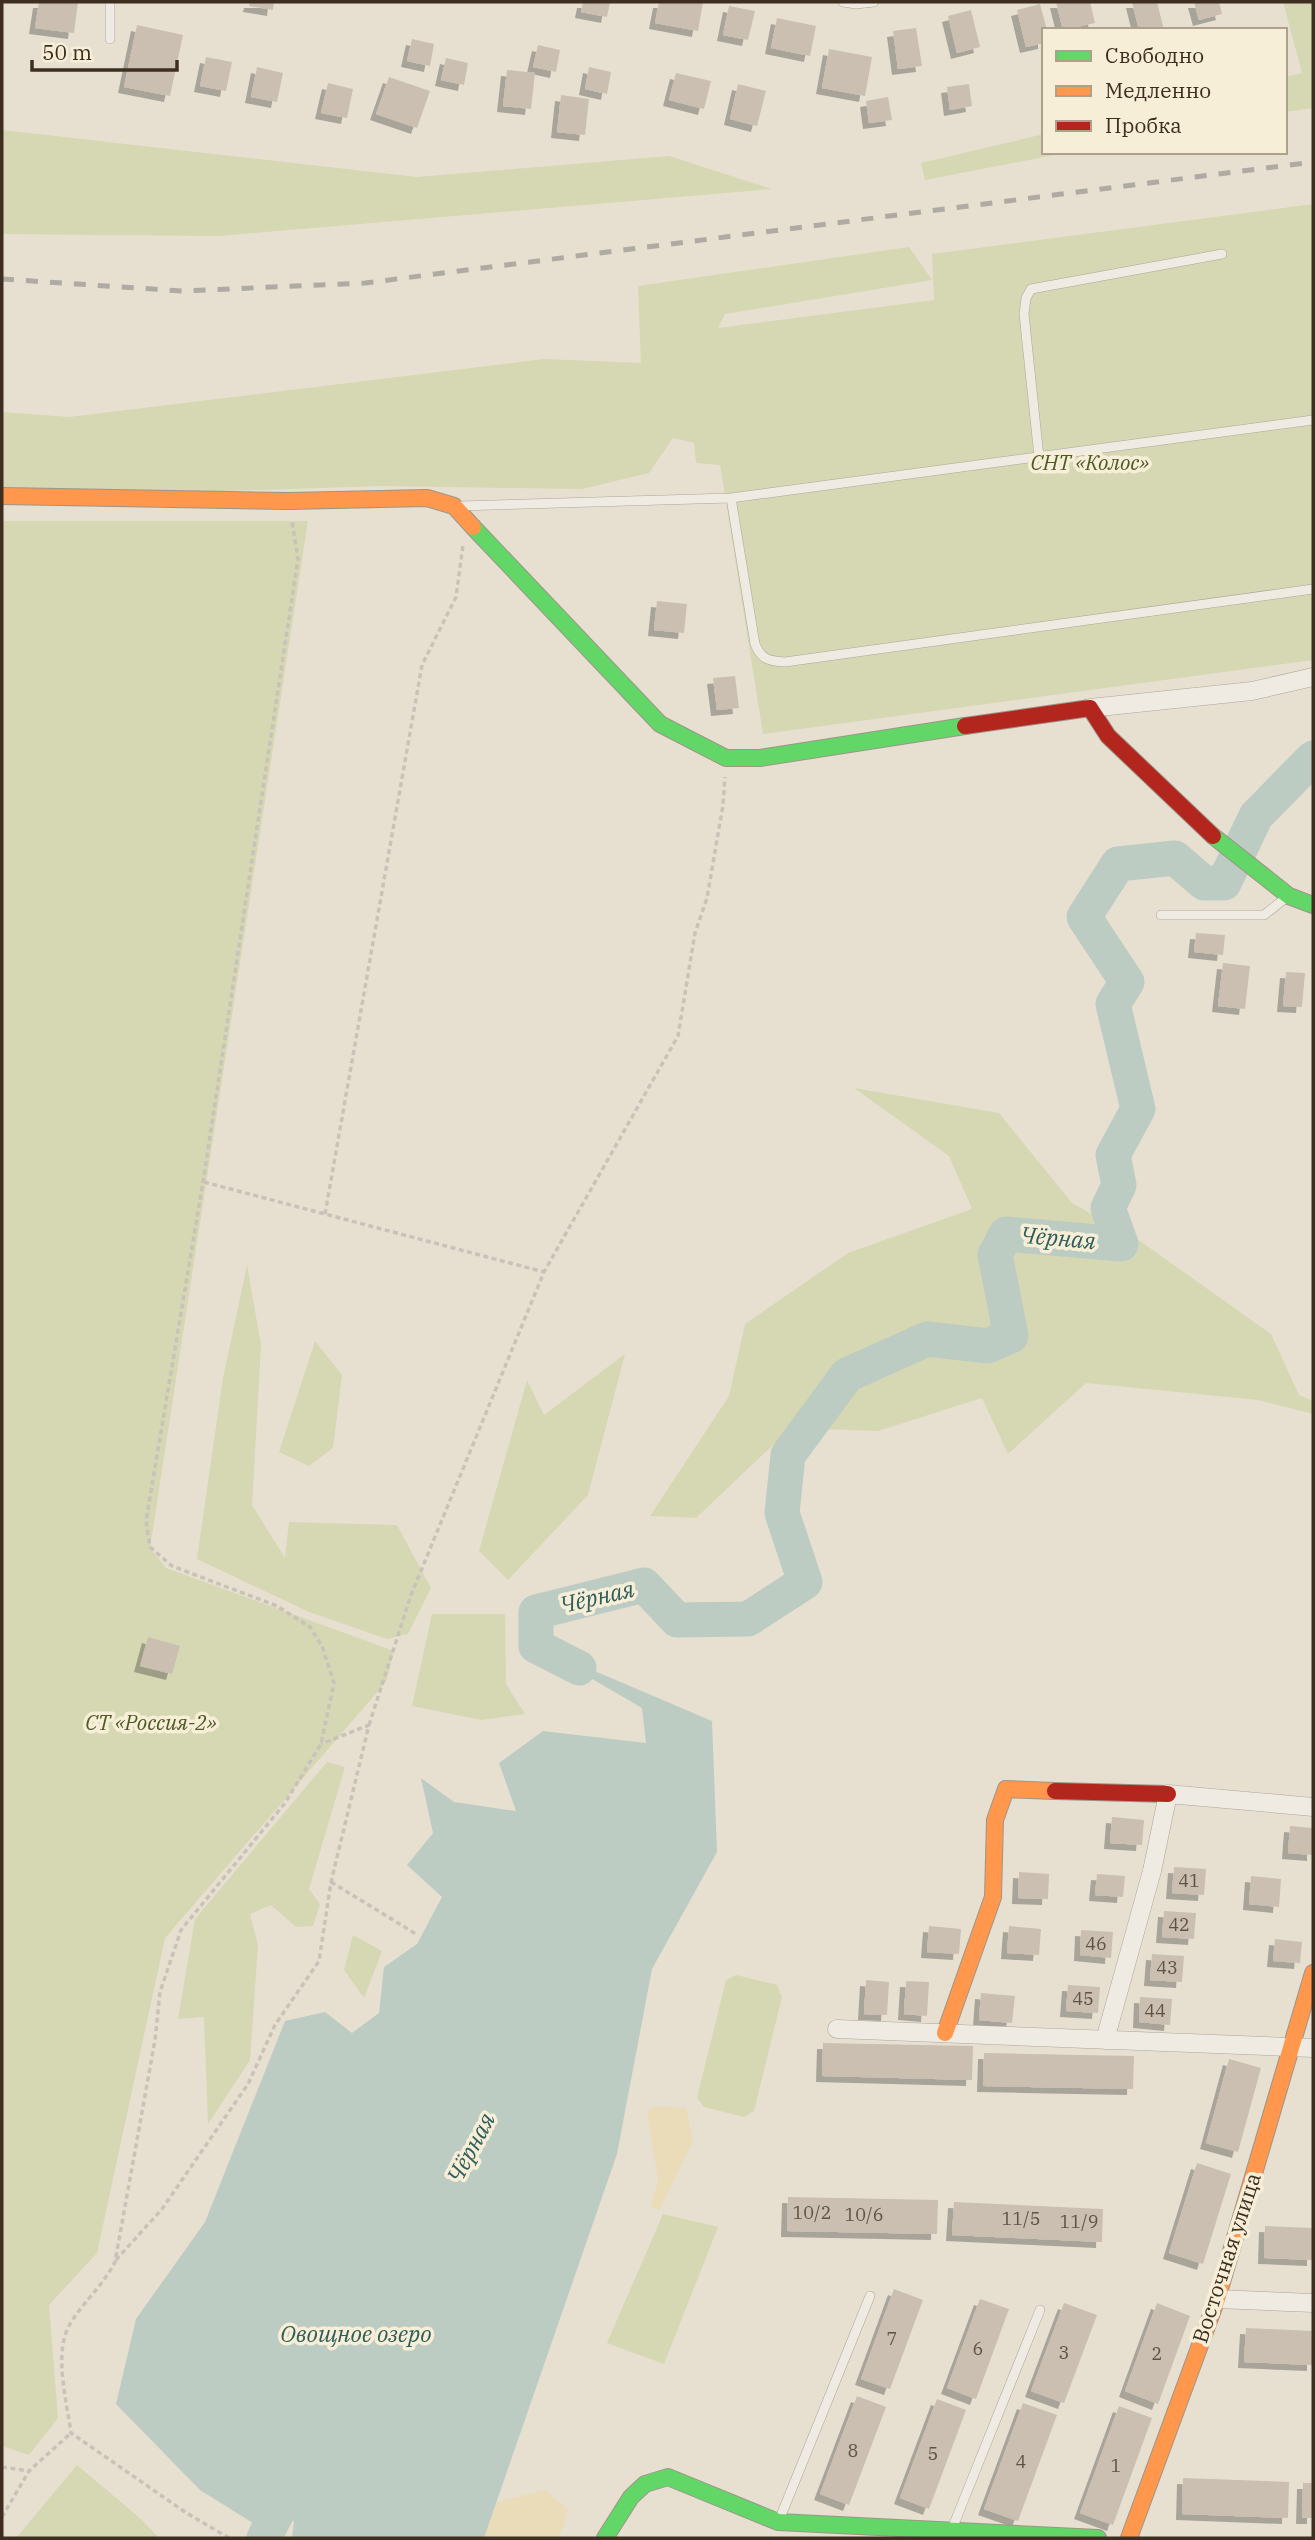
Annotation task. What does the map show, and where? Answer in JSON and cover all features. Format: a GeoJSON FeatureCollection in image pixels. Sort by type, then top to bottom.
{"type":"FeatureCollection","features":[{"type":"Feature","properties":{"kind":"street"},"geometry":{"type":"LineString","coordinates":[[2,496],[289,501],[427,498],[454,506],[660,724],[726,758],[761,758],[1020,717],[1251,691],[1313,677]]}},
{"type":"Feature","properties":{"kind":"street"},"geometry":{"type":"LineString","coordinates":[[1090,708],[1108,736],[1215,838],[1289,896],[1313,905]]}},
{"type":"Feature","properties":{"kind":"street"},"geometry":{"type":"LineString","coordinates":[[945,2034],[993,1897],[995,1820],[1006,1789],[1168,1794],[1313,1807]]}},
{"type":"Feature","properties":{"kind":"street"},"geometry":{"type":"LineString","coordinates":[[1105,2040],[1152,1871],[1168,1794]]}},
{"type":"Feature","properties":{"kind":"street","name":"Восточная улица"},"geometry":{"type":"LineString","coordinates":[[1129,2538],[1217,2299],[1313,1973]]}},
{"type":"Feature","properties":{"kind":"street"},"geometry":{"type":"LineString","coordinates":[[837,2029],[1313,2048]]}},
{"type":"Feature","properties":{"kind":"street"},"geometry":{"type":"LineString","coordinates":[[1217,2299],[1313,2303]]}},
{"type":"Feature","properties":{"kind":"street"},"geometry":{"type":"LineString","coordinates":[[605,2538],[631,2497],[645,2484],[668,2477],[779,2522],[1098,2538]]}},
{"type":"Feature","properties":{"kind":"lane"},"geometry":{"type":"LineString","coordinates":[[110,2],[110,39]]}},
{"type":"Feature","properties":{"kind":"lane"},"geometry":{"type":"LineString","coordinates":[[843,2],[874,2]]}},
{"type":"Feature","properties":{"kind":"lane"},"geometry":{"type":"LineString","coordinates":[[1039,457],[1024,314],[1026,298],[1031,289],[1222,254]]}},
{"type":"Feature","properties":{"kind":"lane"},"geometry":{"type":"LineString","coordinates":[[454,506],[731,498],[1313,420]]}},
{"type":"Feature","properties":{"kind":"lane"},"geometry":{"type":"LineString","coordinates":[[731,498],[755,643],[760,655],[769,661],[799,660],[1313,589]]}},
{"type":"Feature","properties":{"kind":"lane"},"geometry":{"type":"LineString","coordinates":[[1161,915],[1264,915],[1289,896]]}},
{"type":"Feature","properties":{"kind":"lane"},"geometry":{"type":"LineString","coordinates":[[779,2522],[870,2296]]}},
{"type":"Feature","properties":{"kind":"lane"},"geometry":{"type":"LineString","coordinates":[[952,2529],[1040,2310]]}},
{"type":"Feature","properties":{"kind":"path"},"geometry":{"type":"LineString","coordinates":[[229,2538],[185,2512],[71,2433],[61,2349],[69,2325],[106,2281],[115,2262],[155,2040],[160,1993],[181,1930],[285,1803],[321,1744],[334,1683],[321,1646],[310,1627],[277,1606],[172,1566],[150,1547],[146,1521],[203,1182],[298,559],[289,501]]}},
{"type":"Feature","properties":{"kind":"path"},"geometry":{"type":"LineString","coordinates":[[325,1214],[422,665],[456,597],[466,519]]}},
{"type":"Feature","properties":{"kind":"path"},"geometry":{"type":"LineString","coordinates":[[115,2262],[162,2209],[248,2084],[275,2025],[320,1961],[331,1882],[369,1725],[411,1595],[544,1272],[678,1036],[695,933],[707,898],[723,805],[726,758]]}},
{"type":"Feature","properties":{"kind":"path"},"geometry":{"type":"LineString","coordinates":[[203,1182],[544,1272]]}},
{"type":"Feature","properties":{"kind":"path"},"geometry":{"type":"LineString","coordinates":[[321,1744],[369,1725]]}},
{"type":"Feature","properties":{"kind":"path"},"geometry":{"type":"LineString","coordinates":[[331,1882],[416,1934]]}},
{"type":"Feature","properties":{"kind":"path"},"geometry":{"type":"LineString","coordinates":[[2,2517],[29,2471],[71,2433]]}},
{"type":"Feature","properties":{"kind":"path"},"geometry":{"type":"LineString","coordinates":[[2,2467],[29,2471]]}},
{"type":"Feature","properties":{"kind":"green space"},"geometry":{"type":"Polygon","coordinates":[[[1283,2],[1313,2],[1313,108],[1287,112],[1287,77],[1302,73],[1283,2]]]}},
{"type":"Feature","properties":{"kind":"green space"},"geometry":{"type":"Polygon","coordinates":[[[2,130],[417,177],[669,156],[772,189],[219,236],[2,234],[2,130]]]}},
{"type":"Feature","properties":{"kind":"green space"},"geometry":{"type":"Polygon","coordinates":[[[1042,134],[1042,154],[1060,154],[925,180],[921,163],[1042,134]]]}},
{"type":"Feature","properties":{"kind":"green space","name":"СНТ «Колос»"},"geometry":{"type":"Polygon","coordinates":[[[1313,204],[1313,660],[763,734],[720,465],[696,463],[694,443],[673,438],[649,473],[582,489],[380,486],[137,494],[2,487],[2,412],[69,417],[544,359],[641,363],[638,286],[909,247],[932,280],[725,314],[718,328],[934,300],[932,254],[1313,204]]]}},
{"type":"Feature","properties":{"kind":"green space","name":"СТ «Россия-2»"},"geometry":{"type":"Polygon","coordinates":[[[2,521],[308,521],[150,1548],[166,1568],[394,1651],[386,1682],[165,1938],[97,2253],[49,2305],[58,2418],[29,2455],[2,2446],[2,521]]]}},
{"type":"Feature","properties":{"kind":"green space"},"geometry":{"type":"Polygon","coordinates":[[[854,1088],[999,1113],[1072,1203],[1140,1241],[1271,1334],[1299,1395],[1313,1401],[1313,1414],[1258,1400],[1086,1383],[1008,1454],[982,1398],[878,1431],[791,1428],[696,1518],[650,1516],[729,1396],[745,1324],[848,1253],[972,1209],[949,1156],[854,1088]]]}},
{"type":"Feature","properties":{"kind":"green space"},"geometry":{"type":"Polygon","coordinates":[[[247,1265],[261,1345],[252,1505],[285,1558],[289,1522],[397,1525],[431,1588],[408,1634],[387,1639],[309,1612],[197,1559],[223,1378],[247,1265]]]}},
{"type":"Feature","properties":{"kind":"green space"},"geometry":{"type":"Polygon","coordinates":[[[315,1341],[342,1375],[333,1448],[309,1466],[279,1452],[315,1341]]]}},
{"type":"Feature","properties":{"kind":"green space"},"geometry":{"type":"Polygon","coordinates":[[[625,1354],[588,1495],[508,1580],[479,1551],[527,1380],[544,1415],[625,1354]]]}},
{"type":"Feature","properties":{"kind":"green space"},"geometry":{"type":"Polygon","coordinates":[[[432,1614],[505,1614],[506,1684],[525,1714],[481,1720],[412,1706],[432,1614]]]}},
{"type":"Feature","properties":{"kind":"green space"},"geometry":{"type":"Polygon","coordinates":[[[327,1762],[345,1767],[309,1889],[320,1904],[313,1926],[296,1927],[271,1905],[250,1914],[258,1945],[250,2060],[208,2124],[204,2017],[178,2019],[195,1919],[327,1762]]]}},
{"type":"Feature","properties":{"kind":"green space"},"geometry":{"type":"Polygon","coordinates":[[[353,1935],[382,1951],[364,1998],[344,1970],[353,1935]]]}},
{"type":"Feature","properties":{"kind":"green space"},"geometry":{"type":"Polygon","coordinates":[[[736,1975],[777,1985],[782,1997],[754,2111],[744,2117],[704,2107],[697,2098],[726,1980],[736,1975]]]}},
{"type":"Feature","properties":{"kind":"green space"},"geometry":{"type":"Polygon","coordinates":[[[663,2214],[718,2227],[664,2364],[607,2343],[663,2214]]]}},
{"type":"Feature","properties":{"kind":"green space"},"geometry":{"type":"Polygon","coordinates":[[[77,2465],[141,2519],[159,2538],[16,2538],[77,2465]]]}},
{"type":"Feature","properties":{"kind":"sand"},"geometry":{"type":"Polygon","coordinates":[[[655,2106],[686,2108],[693,2141],[660,2210],[651,2206],[658,2179],[647,2112],[655,2106]]]}},
{"type":"Feature","properties":{"kind":"sand"},"geometry":{"type":"Polygon","coordinates":[[[545,2490],[568,2510],[559,2538],[484,2538],[497,2502],[545,2490]]]}},
{"type":"Feature","properties":{"kind":"water","name":"Овощное озеро"},"geometry":{"type":"Polygon","coordinates":[[[536,1646],[712,1721],[717,1852],[652,1969],[617,2154],[484,2538],[292,2538],[294,2521],[283,2515],[267,2532],[200,2490],[116,2404],[136,2319],[205,2222],[285,2021],[325,2012],[352,2033],[379,2013],[384,1967],[417,1944],[442,1897],[407,1865],[433,1833],[421,1778],[454,1802],[516,1811],[499,1763],[543,1731],[646,1743],[642,1708],[536,1646]]]}},
{"type":"Feature","properties":{"kind":"building"},"geometry":{"type":"Polygon","coordinates":[[[39,2],[78,2],[74,33],[35,28],[39,2]]]}},
{"type":"Feature","properties":{"kind":"building"},"geometry":{"type":"Polygon","coordinates":[[[250,2],[274,2],[273,10],[249,6],[250,2]]]}},
{"type":"Feature","properties":{"kind":"building"},"geometry":{"type":"Polygon","coordinates":[[[583,2],[610,2],[607,17],[581,12],[583,2]]]}},
{"type":"Feature","properties":{"kind":"building"},"geometry":{"type":"Polygon","coordinates":[[[659,2],[703,2],[698,31],[655,23],[659,2]]]}},
{"type":"Feature","properties":{"kind":"building"},"geometry":{"type":"Polygon","coordinates":[[[1056,2],[1090,2],[1095,23],[1062,28],[1056,2]]]}},
{"type":"Feature","properties":{"kind":"building"},"geometry":{"type":"Polygon","coordinates":[[[1132,2],[1157,2],[1164,28],[1138,28],[1132,2]]]}},
{"type":"Feature","properties":{"kind":"building"},"geometry":{"type":"Polygon","coordinates":[[[1194,2],[1219,2],[1222,14],[1199,20],[1194,2]]]}},
{"type":"Feature","properties":{"kind":"building"},"geometry":{"type":"Polygon","coordinates":[[[1040,4],[1046,28],[1042,28],[1042,43],[1026,47],[1017,10],[1040,4]]]}},
{"type":"Feature","properties":{"kind":"building"},"geometry":{"type":"Polygon","coordinates":[[[729,6],[755,11],[748,40],[723,35],[729,6]]]}},
{"type":"Feature","properties":{"kind":"building"},"geometry":{"type":"Polygon","coordinates":[[[971,10],[980,47],[957,53],[948,16],[971,10]]]}},
{"type":"Feature","properties":{"kind":"building"},"geometry":{"type":"Polygon","coordinates":[[[777,18],[816,26],[810,56],[771,48],[777,18]]]}},
{"type":"Feature","properties":{"kind":"building"},"geometry":{"type":"Polygon","coordinates":[[[137,25],[183,35],[170,96],[124,87],[137,25]]]}},
{"type":"Feature","properties":{"kind":"building"},"geometry":{"type":"Polygon","coordinates":[[[916,28],[922,66],[898,69],[893,31],[916,28]]]}},
{"type":"Feature","properties":{"kind":"building"},"geometry":{"type":"Polygon","coordinates":[[[412,39],[434,44],[430,66],[407,61],[412,39]]]}},
{"type":"Feature","properties":{"kind":"building"},"geometry":{"type":"Polygon","coordinates":[[[538,45],[560,50],[556,72],[533,67],[538,45]]]}},
{"type":"Feature","properties":{"kind":"building"},"geometry":{"type":"Polygon","coordinates":[[[829,49],[872,57],[865,96],[822,88],[829,49]]]}},
{"type":"Feature","properties":{"kind":"building"},"geometry":{"type":"Polygon","coordinates":[[[206,57],[232,62],[226,91],[200,86],[206,57]]]}},
{"type":"Feature","properties":{"kind":"building"},"geometry":{"type":"Polygon","coordinates":[[[446,58],[468,63],[464,85],[441,80],[446,58]]]}},
{"type":"Feature","properties":{"kind":"building"},"geometry":{"type":"Polygon","coordinates":[[[257,67],[283,73],[277,102],[251,97],[257,67]]]}},
{"type":"Feature","properties":{"kind":"building"},"geometry":{"type":"Polygon","coordinates":[[[589,67],[611,72],[607,94],[585,89],[589,67]]]}},
{"type":"Feature","properties":{"kind":"building"},"geometry":{"type":"Polygon","coordinates":[[[507,70],[535,73],[531,109],[503,106],[507,70]]]}},
{"type":"Feature","properties":{"kind":"building"},"geometry":{"type":"Polygon","coordinates":[[[676,73],[711,81],[704,109],[669,100],[676,73]]]}},
{"type":"Feature","properties":{"kind":"building"},"geometry":{"type":"Polygon","coordinates":[[[389,77],[430,91],[417,128],[376,114],[389,77]]]}},
{"type":"Feature","properties":{"kind":"building"},"geometry":{"type":"Polygon","coordinates":[[[328,83],[353,89],[347,118],[321,113],[328,83]]]}},
{"type":"Feature","properties":{"kind":"building"},"geometry":{"type":"Polygon","coordinates":[[[738,84],[766,91],[757,126],[730,119],[738,84]]]}},
{"type":"Feature","properties":{"kind":"building"},"geometry":{"type":"Polygon","coordinates":[[[969,84],[972,106],[950,110],[947,87],[969,84]]]}},
{"type":"Feature","properties":{"kind":"building"},"geometry":{"type":"Polygon","coordinates":[[[561,95],[589,99],[585,135],[557,132],[561,95]]]}},
{"type":"Feature","properties":{"kind":"building"},"geometry":{"type":"Polygon","coordinates":[[[888,97],[892,120],[869,123],[866,101],[888,97]]]}},
{"type":"Feature","properties":{"kind":"building"},"geometry":{"type":"Polygon","coordinates":[[[657,601],[687,604],[684,633],[654,630],[657,601]]]}},
{"type":"Feature","properties":{"kind":"building"},"geometry":{"type":"Polygon","coordinates":[[[735,676],[739,708],[717,710],[713,678],[735,676]]]}},
{"type":"Feature","properties":{"kind":"building"},"geometry":{"type":"Polygon","coordinates":[[[1196,933],[1225,935],[1223,955],[1194,952],[1196,933]]]}},
{"type":"Feature","properties":{"kind":"building"},"geometry":{"type":"Polygon","coordinates":[[[1223,963],[1250,966],[1245,1009],[1218,1006],[1223,963]]]}},
{"type":"Feature","properties":{"kind":"building"},"geometry":{"type":"Polygon","coordinates":[[[1286,972],[1305,973],[1302,1007],[1283,1006],[1286,972]]]}},
{"type":"Feature","properties":{"kind":"building"},"geometry":{"type":"Polygon","coordinates":[[[148,1637],[180,1646],[172,1674],[140,1666],[148,1637]]]}},
{"type":"Feature","properties":{"kind":"building"},"geometry":{"type":"Polygon","coordinates":[[[1112,1817],[1144,1820],[1142,1845],[1110,1843],[1112,1817]]]}},
{"type":"Feature","properties":{"kind":"building"},"geometry":{"type":"Polygon","coordinates":[[[1290,1826],[1313,1828],[1313,1855],[1288,1853],[1290,1826]]]}},
{"type":"Feature","properties":{"kind":"building"},"geometry":{"type":"Polygon","coordinates":[[[1174,1867],[1206,1869],[1204,1895],[1172,1893],[1174,1867]]]}},
{"type":"Feature","properties":{"kind":"building"},"geometry":{"type":"Polygon","coordinates":[[[1019,1872],[1049,1874],[1048,1899],[1018,1898],[1019,1872]]]}},
{"type":"Feature","properties":{"kind":"building"},"geometry":{"type":"Polygon","coordinates":[[[1097,1874],[1125,1876],[1123,1897],[1095,1895],[1097,1874]]]}},
{"type":"Feature","properties":{"kind":"building"},"geometry":{"type":"Polygon","coordinates":[[[1251,1876],[1281,1879],[1279,1907],[1249,1904],[1251,1876]]]}},
{"type":"Feature","properties":{"kind":"building"},"geometry":{"type":"Polygon","coordinates":[[[1164,1911],[1196,1913],[1194,1939],[1162,1937],[1164,1911]]]}},
{"type":"Feature","properties":{"kind":"building"},"geometry":{"type":"Polygon","coordinates":[[[929,1926],[961,1929],[959,1954],[927,1952],[929,1926]]]}},
{"type":"Feature","properties":{"kind":"building"},"geometry":{"type":"Polygon","coordinates":[[[1009,1926],[1041,1929],[1039,1955],[1007,1953],[1009,1926]]]}},
{"type":"Feature","properties":{"kind":"building"},"geometry":{"type":"Polygon","coordinates":[[[1081,1930],[1113,1932],[1111,1958],[1080,1955],[1081,1930]]]}},
{"type":"Feature","properties":{"kind":"building"},"geometry":{"type":"Polygon","coordinates":[[[1275,1939],[1302,1942],[1300,1963],[1273,1961],[1275,1939]]]}},
{"type":"Feature","properties":{"kind":"building"},"geometry":{"type":"Polygon","coordinates":[[[1152,1954],[1184,1956],[1182,1982],[1150,1980],[1152,1954]]]}},
{"type":"Feature","properties":{"kind":"building"},"geometry":{"type":"Polygon","coordinates":[[[866,1980],[889,1982],[887,2015],[864,2014],[866,1980]]]}},
{"type":"Feature","properties":{"kind":"building"},"geometry":{"type":"Polygon","coordinates":[[[906,1981],[929,1982],[927,2016],[904,2014],[906,1981]]]}},
{"type":"Feature","properties":{"kind":"building"},"geometry":{"type":"Polygon","coordinates":[[[1068,1985],[1100,1987],[1098,2013],[1066,2011],[1068,1985]]]}},
{"type":"Feature","properties":{"kind":"building"},"geometry":{"type":"Polygon","coordinates":[[[981,1993],[1015,1996],[1012,2023],[979,2020],[981,1993]]]}},
{"type":"Feature","properties":{"kind":"building"},"geometry":{"type":"Polygon","coordinates":[[[1140,1997],[1172,1999],[1170,2025],[1139,2022],[1140,1997]]]}},
{"type":"Feature","properties":{"kind":"building"},"geometry":{"type":"Polygon","coordinates":[[[823,2043],[973,2046],[972,2080],[822,2076],[823,2043]]]}},
{"type":"Feature","properties":{"kind":"building"},"geometry":{"type":"Polygon","coordinates":[[[984,2053],[1134,2056],[1133,2089],[983,2086],[984,2053]]]}},
{"type":"Feature","properties":{"kind":"building"},"geometry":{"type":"Polygon","coordinates":[[[1229,2059],[1261,2068],[1238,2152],[1206,2143],[1229,2059]]]}},
{"type":"Feature","properties":{"kind":"building"},"geometry":{"type":"Polygon","coordinates":[[[1197,2163],[1231,2174],[1203,2264],[1169,2253],[1197,2163]]]}},
{"type":"Feature","properties":{"kind":"building"},"geometry":{"type":"Polygon","coordinates":[[[788,2197],[938,2200],[937,2234],[787,2231],[788,2197]]]}},
{"type":"Feature","properties":{"kind":"building"},"geometry":{"type":"Polygon","coordinates":[[[954,2202],[1103,2209],[1102,2242],[952,2235],[954,2202]]]}},
{"type":"Feature","properties":{"kind":"building"},"geometry":{"type":"Polygon","coordinates":[[[1265,2226],[1313,2228],[1313,2260],[1264,2258],[1265,2226]]]}},
{"type":"Feature","properties":{"kind":"building"},"geometry":{"type":"Polygon","coordinates":[[[894,2289],[923,2300],[890,2389],[861,2379],[894,2289]]]}},
{"type":"Feature","properties":{"kind":"building"},"geometry":{"type":"Polygon","coordinates":[[[980,2299],[1009,2309],[976,2399],[947,2388],[980,2299]]]}},
{"type":"Feature","properties":{"kind":"building"},"geometry":{"type":"Polygon","coordinates":[[[1064,2303],[1097,2315],[1064,2403],[1031,2391],[1064,2303]]]}},
{"type":"Feature","properties":{"kind":"building"},"geometry":{"type":"Polygon","coordinates":[[[1157,2303],[1190,2316],[1158,2404],[1125,2391],[1157,2303]]]}},
{"type":"Feature","properties":{"kind":"building"},"geometry":{"type":"Polygon","coordinates":[[[1246,2328],[1313,2331],[1313,2365],[1244,2362],[1246,2328]]]}},
{"type":"Feature","properties":{"kind":"building"},"geometry":{"type":"Polygon","coordinates":[[[857,2396],[886,2407],[849,2505],[820,2494],[857,2396]]]}},
{"type":"Feature","properties":{"kind":"building"},"geometry":{"type":"Polygon","coordinates":[[[937,2399],[966,2410],[929,2509],[900,2498],[937,2399]]]}},
{"type":"Feature","properties":{"kind":"building"},"geometry":{"type":"Polygon","coordinates":[[[1023,2403],[1057,2415],[1018,2521],[984,2509],[1023,2403]]]}},
{"type":"Feature","properties":{"kind":"building"},"geometry":{"type":"Polygon","coordinates":[[[1119,2406],[1152,2418],[1113,2525],[1080,2513],[1119,2406]]]}},
{"type":"Feature","properties":{"kind":"building"},"geometry":{"type":"Polygon","coordinates":[[[1183,2478],[1289,2482],[1288,2518],[1182,2514],[1183,2478]]]}},
{"type":"Feature","properties":{"kind":"building"},"geometry":{"type":"Polygon","coordinates":[[[1303,2483],[1313,2483],[1313,2518],[1302,2518],[1303,2483]]]}},
{"type":"Feature","properties":{"kind":"waterway","name":"Чёрная"},"geometry":{"type":"LineString","coordinates":[[579,1668],[536,1646],[536,1612],[644,1585],[677,1620],[748,1619],[805,1582],[782,1513],[788,1455],[847,1375],[927,1339],[988,1346],[1011,1336],[995,1255],[1006,1234],[1121,1244],[1108,1208],[1119,1185],[1113,1155],[1138,1109],[1113,1004],[1127,982],[1084,917],[1118,864],[1175,858],[1204,883],[1224,883],[1256,816],[1313,758]]}},
{"type":"Feature","properties":{"kind":"waterway","name":"Чёрная"},"geometry":{"type":"LineString","coordinates":[[264,2538],[289,2490]]}},
{"type":"Feature","properties":{"kind":"railway"},"geometry":{"type":"LineString","coordinates":[[2,279],[182,291],[365,283],[1313,162]]}},
{"type":"Feature","properties":{"kind":"traffic: fast"},"geometry":{"type":"LineString","coordinates":[[473,527],[660,724],[726,758],[760,758],[965,726]]}},
{"type":"Feature","properties":{"kind":"traffic: fast"},"geometry":{"type":"LineString","coordinates":[[1213,836],[1289,896],[1313,905]]}},
{"type":"Feature","properties":{"kind":"traffic: fast"},"geometry":{"type":"LineString","coordinates":[[605,2538],[631,2497],[645,2484],[668,2477],[778,2522],[1098,2538]]}},
{"type":"Feature","properties":{"kind":"traffic: slow"},"geometry":{"type":"LineString","coordinates":[[2,496],[289,501],[427,498],[454,506],[473,527]]}},
{"type":"Feature","properties":{"kind":"traffic: slow"},"geometry":{"type":"LineString","coordinates":[[945,2033],[993,1897],[995,1820],[1006,1789],[1055,1791]]}},
{"type":"Feature","properties":{"kind":"traffic: slow"},"geometry":{"type":"LineString","coordinates":[[1129,2538],[1217,2299],[1313,1973]]}},
{"type":"Feature","properties":{"kind":"traffic: jam"},"geometry":{"type":"LineString","coordinates":[[965,726],[1090,708],[1108,736],[1213,836]]}},
{"type":"Feature","properties":{"kind":"traffic: jam"},"geometry":{"type":"LineString","coordinates":[[1055,1791],[1168,1794]]}}]}
